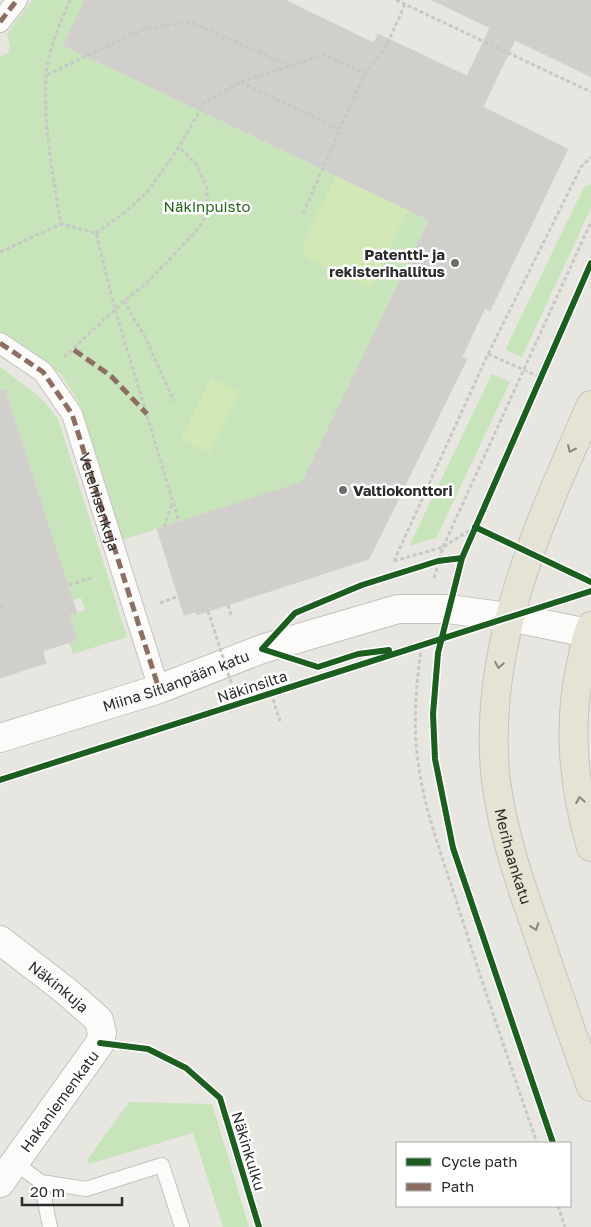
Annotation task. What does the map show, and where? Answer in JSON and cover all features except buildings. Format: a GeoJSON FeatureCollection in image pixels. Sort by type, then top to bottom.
{"type":"FeatureCollection","features":[{"type":"Feature","properties":{"kind":"main road","name":"Merihaankatu"},"geometry":{"type":"LineString","coordinates":[[591,405],[547,505],[508,618],[498,671],[493,737],[496,780],[504,828],[521,886],[591,1087]]}},
{"type":"Feature","properties":{"kind":"main road"},"geometry":{"type":"LineString","coordinates":[[589,629],[575,688],[573,729],[580,800],[591,847]]}},
{"type":"Feature","properties":{"kind":"street"},"geometry":{"type":"LineString","coordinates":[[0,22],[17,0]]}},
{"type":"Feature","properties":{"kind":"street","name":"Vetehisenkuja"},"geometry":{"type":"LineString","coordinates":[[0,343],[43,372],[72,414],[159,689]]}},
{"type":"Feature","properties":{"kind":"street","name":"Miina Sillanpään katu"},"geometry":{"type":"LineString","coordinates":[[0,738],[159,689],[262,649],[398,608],[448,609],[589,629]]}},
{"type":"Feature","properties":{"kind":"street","name":"Näkinkuja"},"geometry":{"type":"LineString","coordinates":[[0,940],[66,991],[98,1020],[102,1033],[100,1043]]}},
{"type":"Feature","properties":{"kind":"street","name":"Hakaniemenkatu"},"geometry":{"type":"LineString","coordinates":[[7,1172],[100,1043]]}},
{"type":"Feature","properties":{"kind":"lane"},"geometry":{"type":"LineString","coordinates":[[7,1172],[41,1182],[86,1189],[162,1164],[182,1227]]}},
{"type":"Feature","properties":{"kind":"lane"},"geometry":{"type":"LineString","coordinates":[[41,1182],[50,1227]]}},
{"type":"Feature","properties":{"kind":"path"},"geometry":{"type":"LineString","coordinates":[[61,224],[50,159],[46,76],[56,32],[70,0]]}},
{"type":"Feature","properties":{"kind":"path"},"geometry":{"type":"LineString","coordinates":[[396,0],[591,92]]}},
{"type":"Feature","properties":{"kind":"path"},"geometry":{"type":"LineString","coordinates":[[303,213],[365,73],[385,49],[404,4]]}},
{"type":"Feature","properties":{"kind":"path"},"geometry":{"type":"LineString","coordinates":[[46,76],[125,36],[149,28],[190,22],[290,66]]}},
{"type":"Feature","properties":{"kind":"path"},"geometry":{"type":"LineString","coordinates":[[96,233],[128,210],[148,191],[179,147],[204,103],[240,82],[323,55],[365,73]]}},
{"type":"Feature","properties":{"kind":"path"},"geometry":{"type":"LineString","coordinates":[[240,82],[340,130]]}},
{"type":"Feature","properties":{"kind":"path"},"geometry":{"type":"LineString","coordinates":[[43,372],[74,350],[124,300],[147,283],[196,231],[207,215],[207,188],[196,164],[179,147]]}},
{"type":"Feature","properties":{"kind":"path"},"geometry":{"type":"LineString","coordinates":[[474,527],[443,547],[394,561],[488,354],[581,167],[591,157]]}},
{"type":"Feature","properties":{"kind":"path"},"geometry":{"type":"LineString","coordinates":[[0,252],[61,224],[96,233]]}},
{"type":"Feature","properties":{"kind":"path"},"geometry":{"type":"LineString","coordinates":[[96,233],[115,309],[179,522]]}},
{"type":"Feature","properties":{"kind":"path"},"geometry":{"type":"LineString","coordinates":[[124,300],[146,339],[174,401]]}},
{"type":"Feature","properties":{"kind":"path"},"geometry":{"type":"LineString","coordinates":[[488,354],[540,377]]}},
{"type":"Feature","properties":{"kind":"path"},"geometry":{"type":"LineString","coordinates":[[536,386],[544,369]]}},
{"type":"Feature","properties":{"kind":"path"},"geometry":{"type":"LineString","coordinates":[[164,527],[173,503]]}},
{"type":"Feature","properties":{"kind":"path"},"geometry":{"type":"LineString","coordinates":[[468,543],[478,519]]}},
{"type":"Feature","properties":{"kind":"path"},"geometry":{"type":"LineString","coordinates":[[474,527],[483,531]]}},
{"type":"Feature","properties":{"kind":"path"},"geometry":{"type":"LineString","coordinates":[[430,564],[446,560]]}},
{"type":"Feature","properties":{"kind":"path"},"geometry":{"type":"LineString","coordinates":[[228,605],[232,618]]}},
{"type":"Feature","properties":{"kind":"path"},"geometry":{"type":"LineString","coordinates":[[208,611],[238,704]]}},
{"type":"Feature","properties":{"kind":"path"},"geometry":{"type":"LineString","coordinates":[[429,651],[412,649],[431,642]]}},
{"type":"Feature","properties":{"kind":"path"},"geometry":{"type":"LineString","coordinates":[[271,693],[280,721]]}},
{"type":"Feature","properties":{"kind":"path"},"geometry":{"type":"LineString","coordinates":[[558,1207],[566,1227]]}},
{"type":"Feature","properties":{"kind":"green space","name":"Näkinpuisto"},"geometry":{"type":"Polygon","coordinates":[[[32,0],[285,0],[385,49],[473,128],[302,482],[122,540],[78,401],[61,374],[0,331],[0,57],[8,53],[10,46],[7,34],[32,0]]]}},
{"type":"Feature","properties":{"kind":"green space"},"geometry":{"type":"Polygon","coordinates":[[[370,103],[442,137],[371,288],[307,258],[302,247],[370,103]]]}},
{"type":"Feature","properties":{"kind":"green space"},"geometry":{"type":"Polygon","coordinates":[[[591,185],[591,208],[522,357],[505,350],[584,187],[591,185]]]}},
{"type":"Feature","properties":{"kind":"green space"},"geometry":{"type":"Polygon","coordinates":[[[0,367],[42,399],[58,419],[127,637],[73,654],[69,643],[76,640],[69,616],[85,610],[81,598],[73,600],[21,438],[0,422],[0,367]]]}},
{"type":"Feature","properties":{"kind":"green space"},"geometry":{"type":"Polygon","coordinates":[[[492,374],[510,382],[436,538],[409,546],[492,374]]]}},
{"type":"Feature","properties":{"kind":"green space"},"geometry":{"type":"Polygon","coordinates":[[[211,378],[239,392],[209,453],[181,439],[211,378]]]}},
{"type":"Feature","properties":{"kind":"green space"},"geometry":{"type":"Polygon","coordinates":[[[129,1102],[212,1104],[249,1227],[223,1227],[193,1133],[89,1164],[87,1160],[129,1102]]]}},
{"type":"Feature","properties":{"kind":"marked path"},"geometry":{"type":"LineString","coordinates":[[0,22],[17,0]]}},
{"type":"Feature","properties":{"kind":"marked path"},"geometry":{"type":"LineString","coordinates":[[0,343],[43,372],[72,414],[159,689]]}},
{"type":"Feature","properties":{"kind":"marked path"},"geometry":{"type":"LineString","coordinates":[[74,350],[111,376],[147,414]]}},
{"type":"Feature","properties":{"kind":"cycle path"},"geometry":{"type":"LineString","coordinates":[[553,1142],[453,848],[435,759],[433,714],[438,653],[462,558],[591,263]]}},
{"type":"Feature","properties":{"kind":"cycle path"},"geometry":{"type":"LineString","coordinates":[[475,527],[591,582]]}},
{"type":"Feature","properties":{"kind":"cycle path","name":"Näkinsilta"},"geometry":{"type":"LineString","coordinates":[[389,650],[358,654],[318,667],[262,649],[295,613],[362,585],[438,561],[462,558]]}},
{"type":"Feature","properties":{"kind":"cycle path","name":"Näkinsilta"},"geometry":{"type":"LineString","coordinates":[[0,780],[591,591]]}},
{"type":"Feature","properties":{"kind":"cycle path","name":"Näkinkulku"},"geometry":{"type":"LineString","coordinates":[[100,1043],[148,1049],[186,1068],[220,1098],[259,1227]]}},
{"type":"Feature","properties":{"kind":"place","name":"Patentti- ja rekisterihallitus"},"geometry":{"type":"Point","coordinates":[455,263]}},
{"type":"Feature","properties":{"kind":"place","name":"Valtiokonttori"},"geometry":{"type":"Point","coordinates":[343,490]}}]}
